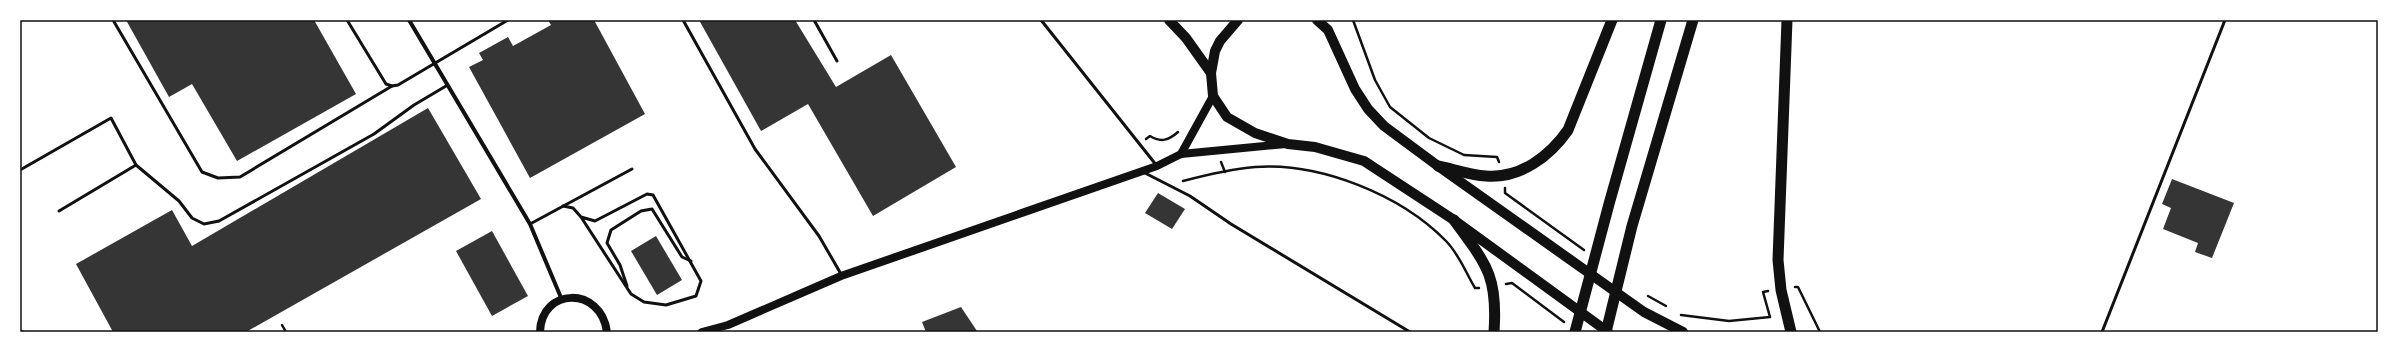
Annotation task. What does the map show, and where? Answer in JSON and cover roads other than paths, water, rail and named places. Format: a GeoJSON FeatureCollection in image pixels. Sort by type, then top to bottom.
{"type":"FeatureCollection","features":[{"type":"Feature","properties":{"kind":"highway"},"geometry":{"type":"LineString","coordinates":[[1438,166],[1486,176],[1505,174],[1526,168],[1542,159],[1558,144],[1578,108],[1612,20]]}},
{"type":"Feature","properties":{"kind":"highway"},"geometry":{"type":"LineString","coordinates":[[1575,332],[1609,204],[1661,20]]}},
{"type":"Feature","properties":{"kind":"highway"},"geometry":{"type":"LineString","coordinates":[[1607,332],[1632,226],[1693,20]]}},
{"type":"Feature","properties":{"kind":"highway"},"geometry":{"type":"LineString","coordinates":[[1787,20],[1778,260],[1780,290],[1791,332]]}},
{"type":"Feature","properties":{"kind":"highway"},"geometry":{"type":"LineString","coordinates":[[1454,220],[1486,264],[1494,287],[1494,332]]}},
{"type":"Feature","properties":{"kind":"main road"},"geometry":{"type":"LineString","coordinates":[[1169,20],[1186,38],[1211,73]]}},
{"type":"Feature","properties":{"kind":"main road"},"geometry":{"type":"LineString","coordinates":[[1238,20],[1220,41],[1215,51],[1211,73],[1213,96],[1227,117],[1255,133],[1288,144],[1328,150],[1364,161],[1454,220],[1607,332]]}},
{"type":"Feature","properties":{"kind":"main road"},"geometry":{"type":"LineString","coordinates":[[1317,20],[1328,30],[1354,89],[1368,109],[1384,126],[1644,312],[1682,332]]}},
{"type":"Feature","properties":{"kind":"main road"},"geometry":{"type":"LineString","coordinates":[[1181,154],[1213,96]]}},
{"type":"Feature","properties":{"kind":"main road"},"geometry":{"type":"LineString","coordinates":[[702,332],[730,328],[842,276],[1157,166],[1181,154],[1288,144]]}},
{"type":"Feature","properties":{"kind":"main road"},"geometry":{"type":"LineString","coordinates":[[540,332],[543,318],[547,310],[562,300],[573,298],[583,299],[593,304],[600,312],[605,322],[607,332]]}},
{"type":"Feature","properties":{"kind":"street"},"geometry":{"type":"LineString","coordinates":[[409,20],[446,86],[530,224],[562,300]]}},
{"type":"Feature","properties":{"kind":"lane"},"geometry":{"type":"LineString","coordinates":[[113,20],[202,172],[218,178],[240,177],[392,86],[398,85],[508,20]]}},
{"type":"Feature","properties":{"kind":"lane"},"geometry":{"type":"LineString","coordinates":[[347,20],[386,84],[392,86]]}},
{"type":"Feature","properties":{"kind":"lane"},"geometry":{"type":"LineString","coordinates":[[683,20],[755,149],[819,236],[842,276]]}},
{"type":"Feature","properties":{"kind":"lane"},"geometry":{"type":"LineString","coordinates":[[814,20],[837,60]]}},
{"type":"Feature","properties":{"kind":"lane"},"geometry":{"type":"LineString","coordinates":[[1041,20],[1157,166]]}},
{"type":"Feature","properties":{"kind":"lane"},"geometry":{"type":"LineString","coordinates":[[2102,332],[2225,20]]}},
{"type":"Feature","properties":{"kind":"lane"},"geometry":{"type":"LineString","coordinates":[[20,170],[111,118],[136,165],[179,201],[192,218],[204,224],[219,221],[374,134],[414,105],[446,86]]}},
{"type":"Feature","properties":{"kind":"lane"},"geometry":{"type":"LineString","coordinates":[[59,211],[136,165]]}},
{"type":"Feature","properties":{"kind":"lane"},"geometry":{"type":"LineString","coordinates":[[530,224],[632,169]]}},
{"type":"Feature","properties":{"kind":"lane"},"geometry":{"type":"LineString","coordinates":[[1141,171],[1172,186],[1410,332]]}},
{"type":"Feature","properties":{"kind":"lane"},"geometry":{"type":"LineString","coordinates":[[563,206],[573,208],[581,218],[631,294],[644,302],[666,305],[696,296],[701,281],[654,194],[647,194],[595,221],[581,218]]}},
{"type":"Feature","properties":{"kind":"lane"},"geometry":{"type":"LineString","coordinates":[[628,290],[620,265],[607,244],[611,230],[641,211],[652,209],[682,257],[692,262]]}}]}
